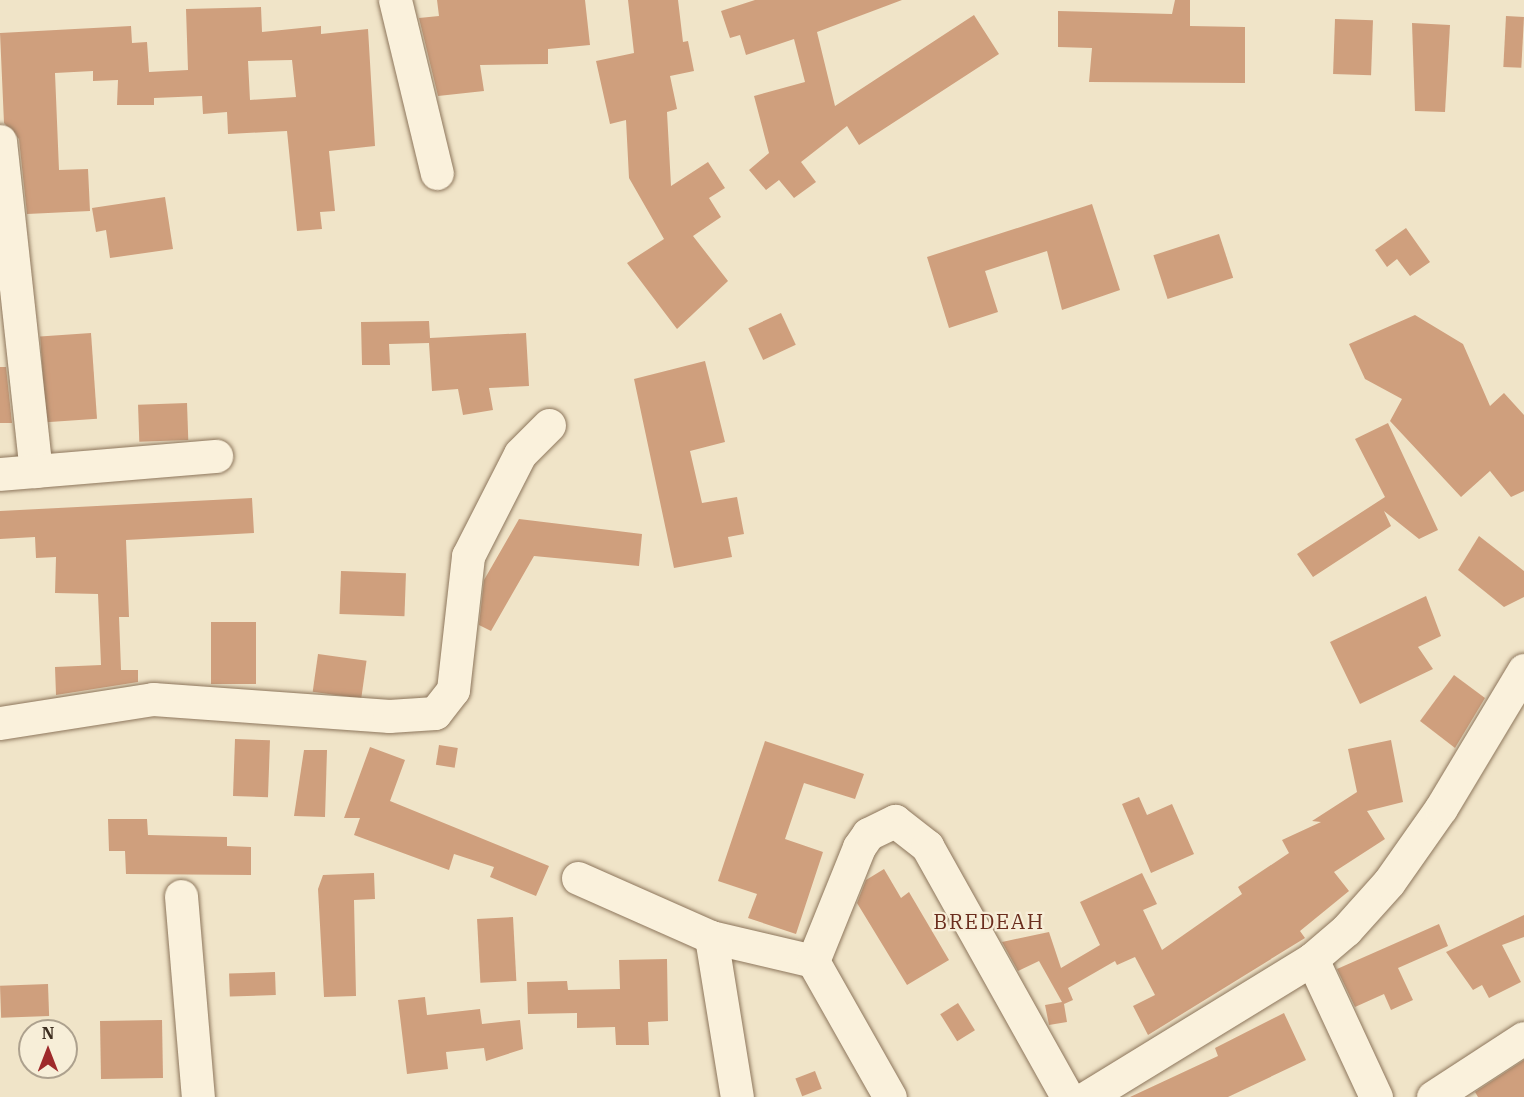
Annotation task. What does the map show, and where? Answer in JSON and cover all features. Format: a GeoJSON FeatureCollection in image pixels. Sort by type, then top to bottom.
{"type":"FeatureCollection","features":[{"type":"Feature","properties":{"kind":"street"},"geometry":{"type":"LineString","coordinates":[[395,0],[437,173]]}},
{"type":"Feature","properties":{"kind":"street"},"geometry":{"type":"LineString","coordinates":[[0,141],[36,471]]}},
{"type":"Feature","properties":{"kind":"street"},"geometry":{"type":"LineString","coordinates":[[0,723],[153,699],[389,716],[435,713],[453,690],[468,556],[520,454],[549,425]]}},
{"type":"Feature","properties":{"kind":"street"},"geometry":{"type":"LineString","coordinates":[[0,474],[216,456]]}},
{"type":"Feature","properties":{"kind":"street"},"geometry":{"type":"LineString","coordinates":[[1087,1097],[1311,959],[1389,882],[1524,670]]}},
{"type":"Feature","properties":{"kind":"street"},"geometry":{"type":"LineString","coordinates":[[813,961],[859,847],[868,834],[895,821],[927,846],[1068,1097]]}},
{"type":"Feature","properties":{"kind":"street"},"geometry":{"type":"LineString","coordinates":[[578,878],[711,937],[813,961],[890,1097]]}},
{"type":"Feature","properties":{"kind":"street"},"geometry":{"type":"LineString","coordinates":[[181,896],[198,1097]]}},
{"type":"Feature","properties":{"kind":"street"},"geometry":{"type":"LineString","coordinates":[[711,937],[737,1097]]}},
{"type":"Feature","properties":{"kind":"street"},"geometry":{"type":"LineString","coordinates":[[1311,959],[1376,1097]]}},
{"type":"Feature","properties":{"kind":"street"},"geometry":{"type":"LineString","coordinates":[[1433,1097],[1524,1038]]}},
{"type":"Feature","properties":{"kind":"building"},"geometry":{"type":"Polygon","coordinates":[[[437,0],[585,0],[590,45],[548,49],[548,64],[480,65],[484,91],[438,96],[419,18],[439,16],[437,0]]]}},
{"type":"Feature","properties":{"kind":"building"},"geometry":{"type":"Polygon","coordinates":[[[628,0],[678,0],[683,42],[688,41],[694,71],[670,76],[677,109],[667,112],[671,186],[708,162],[725,188],[709,198],[721,217],[693,236],[728,281],[677,329],[627,263],[664,239],[629,178],[626,120],[610,124],[596,61],[634,53],[628,0]]]}},
{"type":"Feature","properties":{"kind":"building"},"geometry":{"type":"Polygon","coordinates":[[[755,0],[902,0],[817,32],[835,106],[974,15],[999,54],[859,145],[847,126],[801,162],[816,182],[794,198],[779,180],[766,190],[749,170],[769,153],[754,96],[805,82],[794,39],[746,55],[740,35],[730,38],[721,11],[755,0]]]}},
{"type":"Feature","properties":{"kind":"building"},"geometry":{"type":"Polygon","coordinates":[[[1175,0],[1190,0],[1190,26],[1245,27],[1245,83],[1089,82],[1092,48],[1058,47],[1058,11],[1172,14],[1175,0]]]}},
{"type":"Feature","properties":{"kind":"building"},"geometry":{"type":"Polygon","coordinates":[[[261,7],[262,32],[321,26],[321,34],[368,29],[375,146],[329,151],[335,211],[320,212],[322,229],[297,231],[287,131],[228,134],[227,112],[203,114],[202,96],[154,98],[154,105],[117,105],[118,80],[93,81],[93,71],[55,73],[59,170],[88,169],[90,211],[27,214],[19,139],[4,123],[0,33],[131,26],[132,43],[147,42],[149,72],[188,70],[186,9],[261,7]],[[292,60],[248,61],[250,100],[296,97],[292,60]]]}},
{"type":"Feature","properties":{"kind":"building"},"geometry":{"type":"Polygon","coordinates":[[[1506,16],[1524,17],[1521,68],[1503,67],[1506,16]]]}},
{"type":"Feature","properties":{"kind":"building"},"geometry":{"type":"Polygon","coordinates":[[[1335,19],[1373,20],[1371,75],[1333,74],[1335,19]]]}},
{"type":"Feature","properties":{"kind":"building"},"geometry":{"type":"Polygon","coordinates":[[[1412,23],[1450,25],[1445,112],[1415,111],[1412,23]]]}},
{"type":"Feature","properties":{"kind":"building"},"geometry":{"type":"Polygon","coordinates":[[[165,197],[173,249],[110,258],[106,230],[96,232],[92,208],[165,197]]]}},
{"type":"Feature","properties":{"kind":"building"},"geometry":{"type":"Polygon","coordinates":[[[1092,204],[1120,290],[1062,310],[1047,251],[985,271],[998,312],[949,328],[927,257],[1092,204]]]}},
{"type":"Feature","properties":{"kind":"building"},"geometry":{"type":"Polygon","coordinates":[[[1406,228],[1430,262],[1410,276],[1397,259],[1387,267],[1375,250],[1406,228]]]}},
{"type":"Feature","properties":{"kind":"building"},"geometry":{"type":"Polygon","coordinates":[[[1219,234],[1233,278],[1168,299],[1153,255],[1219,234]]]}},
{"type":"Feature","properties":{"kind":"building"},"geometry":{"type":"Polygon","coordinates":[[[781,313],[796,345],[763,360],[748,328],[781,313]]]}},
{"type":"Feature","properties":{"kind":"building"},"geometry":{"type":"Polygon","coordinates":[[[1415,315],[1463,344],[1490,406],[1504,393],[1524,415],[1524,491],[1511,497],[1490,471],[1461,497],[1390,421],[1402,399],[1365,379],[1349,344],[1415,315]]]}},
{"type":"Feature","properties":{"kind":"building"},"geometry":{"type":"Polygon","coordinates":[[[429,321],[430,338],[526,333],[529,386],[489,388],[493,410],[463,415],[458,389],[432,391],[429,343],[389,344],[390,365],[362,365],[361,322],[429,321]]]}},
{"type":"Feature","properties":{"kind":"building"},"geometry":{"type":"Polygon","coordinates":[[[91,333],[97,419],[46,422],[40,337],[91,333]]]}},
{"type":"Feature","properties":{"kind":"building"},"geometry":{"type":"Polygon","coordinates":[[[705,361],[725,442],[690,451],[702,503],[737,497],[744,534],[728,537],[732,557],[674,568],[634,379],[705,361]]]}},
{"type":"Feature","properties":{"kind":"building"},"geometry":{"type":"Polygon","coordinates":[[[0,367],[6,367],[12,423],[0,423],[0,367]]]}},
{"type":"Feature","properties":{"kind":"building"},"geometry":{"type":"Polygon","coordinates":[[[187,403],[188,440],[139,442],[138,405],[187,403]]]}},
{"type":"Feature","properties":{"kind":"building"},"geometry":{"type":"Polygon","coordinates":[[[1388,423],[1438,530],[1419,539],[1384,511],[1391,526],[1313,577],[1297,554],[1385,497],[1355,439],[1388,423]]]}},
{"type":"Feature","properties":{"kind":"building"},"geometry":{"type":"Polygon","coordinates":[[[252,498],[254,533],[126,540],[129,617],[119,617],[121,670],[138,670],[138,682],[56,695],[55,667],[101,665],[98,594],[55,593],[56,557],[36,558],[35,537],[0,539],[0,511],[252,498]]]}},
{"type":"Feature","properties":{"kind":"building"},"geometry":{"type":"Polygon","coordinates":[[[519,519],[642,534],[639,566],[534,556],[491,631],[479,625],[484,580],[519,519]]]}},
{"type":"Feature","properties":{"kind":"building"},"geometry":{"type":"Polygon","coordinates":[[[1479,536],[1524,571],[1524,597],[1504,607],[1458,570],[1479,536]]]}},
{"type":"Feature","properties":{"kind":"building"},"geometry":{"type":"Polygon","coordinates":[[[341,571],[406,573],[404,616],[339,614],[341,571]]]}},
{"type":"Feature","properties":{"kind":"building"},"geometry":{"type":"Polygon","coordinates":[[[1426,596],[1441,636],[1418,647],[1433,669],[1360,704],[1330,642],[1426,596]]]}},
{"type":"Feature","properties":{"kind":"building"},"geometry":{"type":"Polygon","coordinates":[[[211,622],[256,622],[256,684],[211,684],[211,622]]]}},
{"type":"Feature","properties":{"kind":"building"},"geometry":{"type":"Polygon","coordinates":[[[318,654],[367,661],[361,698],[313,692],[318,654]]]}},
{"type":"Feature","properties":{"kind":"building"},"geometry":{"type":"Polygon","coordinates":[[[1454,675],[1485,698],[1455,748],[1420,721],[1454,675]]]}},
{"type":"Feature","properties":{"kind":"building"},"geometry":{"type":"Polygon","coordinates":[[[235,739],[270,740],[268,797],[233,796],[235,739]]]}},
{"type":"Feature","properties":{"kind":"building"},"geometry":{"type":"Polygon","coordinates":[[[1391,740],[1403,802],[1367,811],[1385,839],[1334,872],[1349,891],[1300,931],[1305,938],[1148,1035],[1133,1006],[1155,995],[1135,957],[1117,965],[1115,961],[1068,988],[1073,1000],[1064,1004],[1067,1022],[1049,1025],[1045,1005],[1062,1002],[1039,961],[1018,971],[1002,942],[1049,932],[1061,968],[1100,945],[1080,902],[1142,873],[1157,904],[1143,910],[1162,950],[1242,894],[1238,887],[1289,853],[1282,840],[1321,822],[1312,821],[1357,792],[1348,749],[1391,740]]]}},
{"type":"Feature","properties":{"kind":"building"},"geometry":{"type":"Polygon","coordinates":[[[765,741],[864,774],[855,799],[804,783],[785,839],[823,852],[796,934],[748,918],[757,894],[718,881],[765,741]]]}},
{"type":"Feature","properties":{"kind":"building"},"geometry":{"type":"Polygon","coordinates":[[[439,745],[458,748],[455,768],[436,765],[439,745]]]}},
{"type":"Feature","properties":{"kind":"building"},"geometry":{"type":"Polygon","coordinates":[[[370,747],[405,760],[390,801],[549,866],[536,896],[490,877],[494,867],[454,854],[449,870],[354,835],[360,818],[344,818],[370,747]]]}},
{"type":"Feature","properties":{"kind":"building"},"geometry":{"type":"Polygon","coordinates":[[[304,750],[327,750],[325,817],[294,816],[304,750]]]}},
{"type":"Feature","properties":{"kind":"building"},"geometry":{"type":"Polygon","coordinates":[[[1139,797],[1147,815],[1172,804],[1194,854],[1151,873],[1122,804],[1139,797]]]}},
{"type":"Feature","properties":{"kind":"building"},"geometry":{"type":"Polygon","coordinates":[[[108,819],[147,819],[148,835],[227,837],[227,846],[251,847],[251,875],[126,874],[125,851],[109,851],[108,819]]]}},
{"type":"Feature","properties":{"kind":"building"},"geometry":{"type":"Polygon","coordinates":[[[884,869],[901,898],[909,892],[949,960],[907,985],[857,903],[866,880],[884,869]]]}},
{"type":"Feature","properties":{"kind":"building"},"geometry":{"type":"Polygon","coordinates":[[[374,873],[375,899],[354,900],[356,996],[324,997],[318,889],[323,875],[374,873]]]}},
{"type":"Feature","properties":{"kind":"building"},"geometry":{"type":"Polygon","coordinates":[[[1524,915],[1524,937],[1502,945],[1521,982],[1489,998],[1482,985],[1473,990],[1446,952],[1524,915]]]}},
{"type":"Feature","properties":{"kind":"building"},"geometry":{"type":"Polygon","coordinates":[[[513,917],[516,981],[480,983],[477,919],[513,917]]]}},
{"type":"Feature","properties":{"kind":"building"},"geometry":{"type":"Polygon","coordinates":[[[1439,924],[1448,946],[1398,968],[1413,1000],[1391,1010],[1384,994],[1355,1007],[1337,969],[1439,924]]]}},
{"type":"Feature","properties":{"kind":"building"},"geometry":{"type":"Polygon","coordinates":[[[667,959],[668,1021],[648,1022],[649,1045],[616,1045],[615,1027],[577,1028],[577,1013],[528,1014],[527,982],[567,981],[568,990],[620,989],[619,960],[667,959]]]}},
{"type":"Feature","properties":{"kind":"building"},"geometry":{"type":"Polygon","coordinates":[[[275,972],[276,995],[230,997],[229,974],[275,972]]]}},
{"type":"Feature","properties":{"kind":"building"},"geometry":{"type":"Polygon","coordinates":[[[48,984],[49,1016],[1,1018],[0,986],[48,984]]]}},
{"type":"Feature","properties":{"kind":"building"},"geometry":{"type":"Polygon","coordinates":[[[425,997],[427,1015],[480,1009],[482,1024],[520,1020],[523,1049],[486,1061],[484,1048],[446,1052],[448,1069],[407,1074],[398,1000],[425,997]]]}},
{"type":"Feature","properties":{"kind":"building"},"geometry":{"type":"Polygon","coordinates":[[[958,1003],[975,1030],[957,1041],[940,1014],[958,1003]]]}},
{"type":"Feature","properties":{"kind":"building"},"geometry":{"type":"Polygon","coordinates":[[[1284,1013],[1306,1060],[1228,1097],[1130,1097],[1218,1056],[1215,1048],[1284,1013]]]}},
{"type":"Feature","properties":{"kind":"building"},"geometry":{"type":"Polygon","coordinates":[[[162,1020],[163,1078],[101,1079],[100,1021],[162,1020]]]}},
{"type":"Feature","properties":{"kind":"building"},"geometry":{"type":"Polygon","coordinates":[[[1524,1060],[1524,1097],[1478,1097],[1475,1092],[1524,1060]]]}},
{"type":"Feature","properties":{"kind":"building"},"geometry":{"type":"Polygon","coordinates":[[[815,1071],[822,1089],[802,1096],[795,1079],[815,1071]]]}},
{"type":"Feature","properties":{"kind":"district","name":"BREDEAH"},"geometry":{"type":"Point","coordinates":[989,921]}}]}
